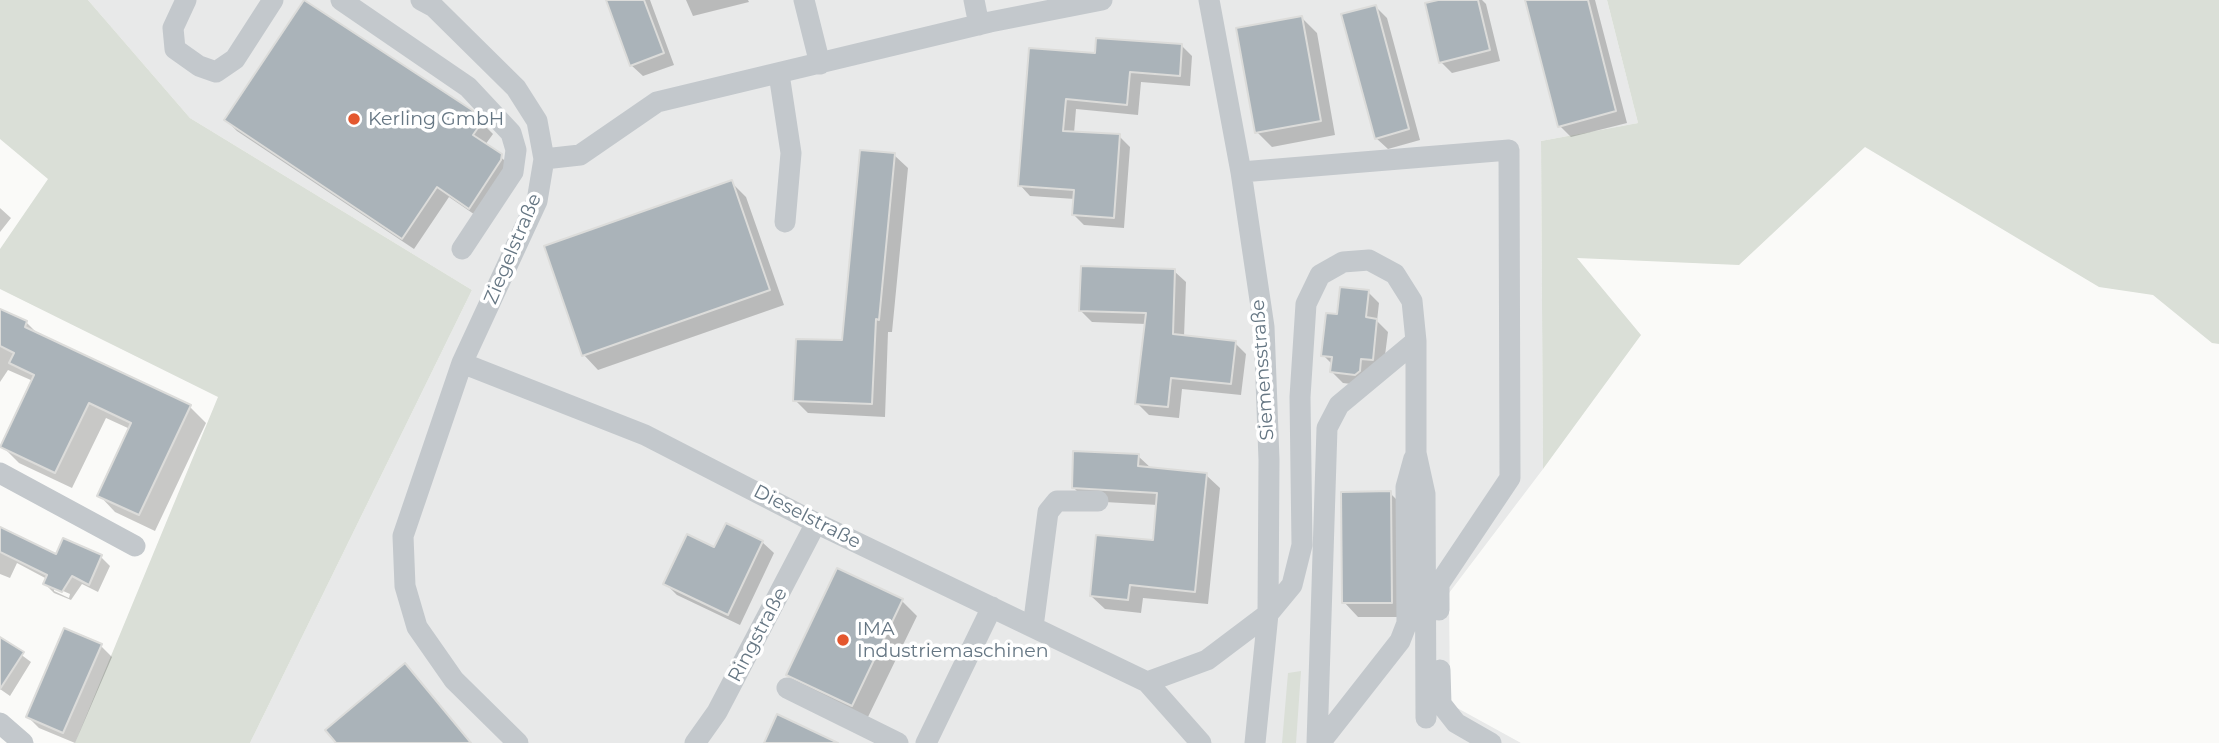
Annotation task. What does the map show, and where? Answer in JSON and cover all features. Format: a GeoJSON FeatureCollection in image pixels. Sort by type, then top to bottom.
{"type":"FeatureCollection","features":[{"type":"Feature","properties":{"kind":"street"},"geometry":{"type":"LineString","coordinates":[[186,0],[173,28],[175,49],[199,66],[216,72],[235,59],[270,1]]}},
{"type":"Feature","properties":{"kind":"street"},"geometry":{"type":"LineString","coordinates":[[341,0],[468,88],[511,133],[516,150],[513,172],[462,249]]}},
{"type":"Feature","properties":{"kind":"street"},"geometry":{"type":"LineString","coordinates":[[804,0],[820,64]]}},
{"type":"Feature","properties":{"kind":"street"},"geometry":{"type":"LineString","coordinates":[[974,0],[979,25]]}},
{"type":"Feature","properties":{"kind":"street"},"geometry":{"type":"LineString","coordinates":[[544,159],[580,155],[657,102],[979,25],[1102,0]]}},
{"type":"Feature","properties":{"kind":"street","name":"Siemensstraße"},"geometry":{"type":"LineString","coordinates":[[1209,0],[1241,172],[1264,327],[1269,460],[1268,614],[1255,743]]}},
{"type":"Feature","properties":{"kind":"street","name":"Ziegelstraße"},"geometry":{"type":"LineString","coordinates":[[434,2],[516,88],[537,121],[544,159],[537,201],[462,363],[403,536],[405,586],[417,628],[454,680],[518,743]]}},
{"type":"Feature","properties":{"kind":"street"},"geometry":{"type":"LineString","coordinates":[[779,74],[791,153],[785,222]]}},
{"type":"Feature","properties":{"kind":"street"},"geometry":{"type":"LineString","coordinates":[[1241,172],[1509,150],[1510,478],[1439,584],[1441,704],[1456,723],[1491,743]]}},
{"type":"Feature","properties":{"kind":"street"},"geometry":{"type":"LineString","coordinates":[[1147,681],[1207,660],[1268,614],[1292,585],[1302,545],[1300,384],[1306,304],[1320,275],[1343,262],[1369,260],[1395,274],[1412,301],[1416,341],[1416,453],[1425,494],[1426,718]]}},
{"type":"Feature","properties":{"kind":"street"},"geometry":{"type":"LineString","coordinates":[[1319,743],[1326,428],[1339,405],[1416,341]]}},
{"type":"Feature","properties":{"kind":"street","name":"Dieselstraße"},"geometry":{"type":"LineString","coordinates":[[462,363],[645,435],[816,523],[1147,681],[1201,743]]}},
{"type":"Feature","properties":{"kind":"street"},"geometry":{"type":"LineString","coordinates":[[1319,743],[1400,641],[1406,623],[1406,487],[1416,453]]}},
{"type":"Feature","properties":{"kind":"street"},"geometry":{"type":"LineString","coordinates":[[0,473],[135,546]]}},
{"type":"Feature","properties":{"kind":"street"},"geometry":{"type":"LineString","coordinates":[[1033,627],[1048,512],[1057,501],[1098,501]]}},
{"type":"Feature","properties":{"kind":"street","name":"Ringstraße"},"geometry":{"type":"LineString","coordinates":[[695,743],[718,712],[816,523]]}},
{"type":"Feature","properties":{"kind":"street"},"geometry":{"type":"LineString","coordinates":[[926,743],[992,607]]}},
{"type":"Feature","properties":{"kind":"street"},"geometry":{"type":"LineString","coordinates":[[787,688],[898,743]]}},
{"type":"Feature","properties":{"kind":"street"},"geometry":{"type":"LineString","coordinates":[[0,723],[23,743]]}},
{"type":"Feature","properties":{"kind":"shaded area"},"geometry":{"type":"Polygon","coordinates":[[[0,0],[88,0],[190,118],[472,290],[250,743],[75,743],[218,397],[0,289],[0,249],[48,179],[0,139],[0,0]]]}},
{"type":"Feature","properties":{"kind":"shaded area"},"geometry":{"type":"Polygon","coordinates":[[[88,0],[1607,0],[1638,123],[1541,141],[1543,469],[1449,593],[1450,704],[1521,743],[250,743],[472,290],[190,118],[88,0]]]}},
{"type":"Feature","properties":{"kind":"shaded area"},"geometry":{"type":"Polygon","coordinates":[[[1607,0],[2219,0],[2219,344],[2212,343],[2153,295],[2099,287],[1865,147],[1739,265],[1577,258],[1641,335],[1543,469],[1541,141],[1638,123],[1607,0]]]}},
{"type":"Feature","properties":{"kind":"shaded area"},"geometry":{"type":"Polygon","coordinates":[[[1301,671],[1296,743],[1282,743],[1288,673],[1301,671]]]}},
{"type":"Feature","properties":{"kind":"building","name":"Kerling GmbH"},"geometry":{"type":"Polygon","coordinates":[[[304,0],[472,110],[482,122],[473,135],[502,154],[501,160],[469,209],[437,187],[402,239],[224,120],[304,0]]]}},
{"type":"Feature","properties":{"kind":"building"},"geometry":{"type":"Polygon","coordinates":[[[606,0],[644,0],[664,53],[630,66],[606,0]]]}},
{"type":"Feature","properties":{"kind":"building"},"geometry":{"type":"Polygon","coordinates":[[[1438,0],[1478,0],[1490,50],[1439,63],[1425,3],[1438,0]]]}},
{"type":"Feature","properties":{"kind":"building"},"geometry":{"type":"Polygon","coordinates":[[[1525,0],[1588,0],[1616,111],[1558,127],[1525,0]]]}},
{"type":"Feature","properties":{"kind":"building"},"geometry":{"type":"Polygon","coordinates":[[[1376,5],[1409,129],[1375,139],[1341,14],[1376,5]]]}},
{"type":"Feature","properties":{"kind":"building"},"geometry":{"type":"Polygon","coordinates":[[[1302,16],[1321,121],[1255,133],[1236,28],[1302,16]]]}},
{"type":"Feature","properties":{"kind":"building"},"geometry":{"type":"Polygon","coordinates":[[[1096,38],[1182,44],[1180,76],[1130,72],[1127,105],[1066,99],[1063,131],[1120,134],[1114,218],[1072,215],[1074,190],[1018,186],[1029,48],[1095,53],[1096,38]]]}},
{"type":"Feature","properties":{"kind":"building"},"geometry":{"type":"Polygon","coordinates":[[[860,150],[895,153],[879,320],[876,319],[872,404],[793,401],[796,339],[842,340],[860,150]]]}},
{"type":"Feature","properties":{"kind":"building"},"geometry":{"type":"Polygon","coordinates":[[[732,180],[770,290],[582,356],[544,246],[732,180]]]}},
{"type":"Feature","properties":{"kind":"building"},"geometry":{"type":"Polygon","coordinates":[[[1081,266],[1175,269],[1173,334],[1236,341],[1231,384],[1171,378],[1168,407],[1135,404],[1146,313],[1079,311],[1081,266]]]}},
{"type":"Feature","properties":{"kind":"building"},"geometry":{"type":"Polygon","coordinates":[[[1340,287],[1369,290],[1366,317],[1377,319],[1373,360],[1361,359],[1360,371],[1355,375],[1330,372],[1332,357],[1321,356],[1326,313],[1337,314],[1340,287]]]}},
{"type":"Feature","properties":{"kind":"building"},"geometry":{"type":"Polygon","coordinates":[[[0,309],[27,321],[25,327],[191,405],[139,515],[97,496],[131,423],[89,403],[55,473],[0,447],[34,375],[9,363],[14,353],[0,346],[0,309]]]}},
{"type":"Feature","properties":{"kind":"building"},"geometry":{"type":"Polygon","coordinates":[[[1073,451],[1139,454],[1138,466],[1207,473],[1195,592],[1130,585],[1128,600],[1090,596],[1096,535],[1153,540],[1157,493],[1072,488],[1073,451]]]}},
{"type":"Feature","properties":{"kind":"building"},"geometry":{"type":"Polygon","coordinates":[[[1391,491],[1392,603],[1342,603],[1341,492],[1391,491]]]}},
{"type":"Feature","properties":{"kind":"building"},"geometry":{"type":"Polygon","coordinates":[[[726,523],[763,541],[728,615],[663,584],[687,534],[714,547],[726,523]]]}},
{"type":"Feature","properties":{"kind":"building"},"geometry":{"type":"Polygon","coordinates":[[[0,527],[56,554],[63,538],[102,555],[89,585],[72,576],[62,592],[43,584],[47,575],[0,552],[0,527]]]}},
{"type":"Feature","properties":{"kind":"building","name":"IMA Industriemaschinen"},"geometry":{"type":"Polygon","coordinates":[[[837,568],[903,599],[852,706],[786,675],[837,568]]]}},
{"type":"Feature","properties":{"kind":"building"},"geometry":{"type":"Polygon","coordinates":[[[64,628],[102,644],[63,733],[26,717],[64,628]]]}},
{"type":"Feature","properties":{"kind":"building"},"geometry":{"type":"Polygon","coordinates":[[[0,637],[24,652],[0,689],[0,637]]]}},
{"type":"Feature","properties":{"kind":"building"},"geometry":{"type":"Polygon","coordinates":[[[405,663],[471,743],[336,743],[325,730],[405,663]]]}},
{"type":"Feature","properties":{"kind":"building"},"geometry":{"type":"Polygon","coordinates":[[[777,714],[838,743],[764,743],[777,714]]]}},
{"type":"Feature","properties":{"kind":"place","name":"Kerling GmbH"},"geometry":{"type":"Point","coordinates":[354,119]}},
{"type":"Feature","properties":{"kind":"place","name":"IMA Industriemaschinen"},"geometry":{"type":"Point","coordinates":[843,640]}}]}
